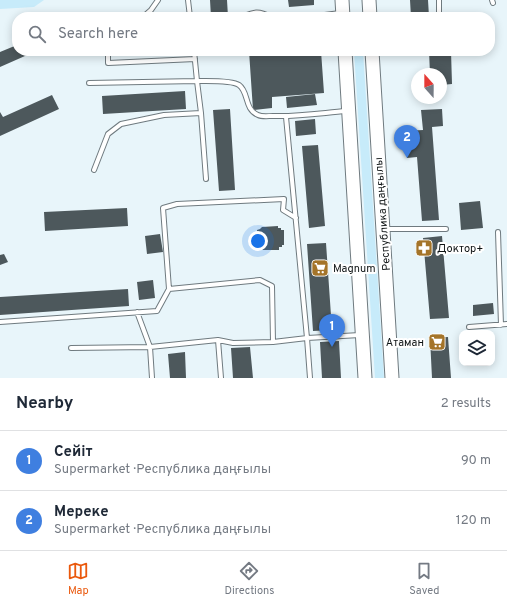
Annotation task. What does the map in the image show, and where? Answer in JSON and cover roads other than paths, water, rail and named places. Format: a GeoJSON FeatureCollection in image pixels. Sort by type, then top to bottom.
{"type":"FeatureCollection","features":[{"type":"Feature","properties":{"kind":"main road"},"geometry":{"type":"LineString","coordinates":[[369,0],[370,12]]}},
{"type":"Feature","properties":{"kind":"main road"},"geometry":{"type":"LineString","coordinates":[[345,56],[365,378]]}},
{"type":"Feature","properties":{"kind":"main road","name":"Республика даңғылы"},"geometry":{"type":"LineString","coordinates":[[372,56],[392,378]]}},
{"type":"Feature","properties":{"kind":"lane"},"geometry":{"type":"LineString","coordinates":[[149,12],[158,0]]}},
{"type":"Feature","properties":{"kind":"lane"},"geometry":{"type":"LineString","coordinates":[[188,0],[189,12]]}},
{"type":"Feature","properties":{"kind":"lane"},"geometry":{"type":"LineString","coordinates":[[439,0],[439,12]]}},
{"type":"Feature","properties":{"kind":"lane"},"geometry":{"type":"LineString","coordinates":[[108,56],[108,63],[195,59]]}},
{"type":"Feature","properties":{"kind":"lane"},"geometry":{"type":"LineString","coordinates":[[195,56],[206,179]]}},
{"type":"Feature","properties":{"kind":"lane"},"geometry":{"type":"LineString","coordinates":[[89,84],[197,81],[230,82],[241,86],[249,106],[253,112],[260,116],[286,116],[349,111]]}},
{"type":"Feature","properties":{"kind":"lane"},"geometry":{"type":"LineString","coordinates":[[94,170],[108,134],[121,124],[164,115],[201,113]]}},
{"type":"Feature","properties":{"kind":"lane"},"geometry":{"type":"LineString","coordinates":[[286,116],[310,378]]}},
{"type":"Feature","properties":{"kind":"lane"},"geometry":{"type":"LineString","coordinates":[[0,322],[157,310],[169,289],[163,208],[177,204],[284,199],[283,210],[296,218]]}},
{"type":"Feature","properties":{"kind":"lane"},"geometry":{"type":"LineString","coordinates":[[383,229],[446,229]]}},
{"type":"Feature","properties":{"kind":"lane"},"geometry":{"type":"LineString","coordinates":[[498,232],[501,325]]}},
{"type":"Feature","properties":{"kind":"lane"},"geometry":{"type":"LineString","coordinates":[[169,289],[260,280],[272,286],[274,342]]}},
{"type":"Feature","properties":{"kind":"lane"},"geometry":{"type":"LineString","coordinates":[[137,312],[150,347],[152,378]]}},
{"type":"Feature","properties":{"kind":"lane"},"geometry":{"type":"LineString","coordinates":[[469,327],[507,324]]}},
{"type":"Feature","properties":{"kind":"lane"},"geometry":{"type":"LineString","coordinates":[[71,348],[150,347],[218,340],[234,343],[274,342],[307,338],[363,335]]}},
{"type":"Feature","properties":{"kind":"lane"},"geometry":{"type":"LineString","coordinates":[[218,340],[221,378]]}},
{"type":"Feature","properties":{"kind":"place","name":"Мереке"},"geometry":{"type":"Point","coordinates":[407,158]}},
{"type":"Feature","properties":{"kind":"place","name":"Доктор+"},"geometry":{"type":"Point","coordinates":[424,248]}},
{"type":"Feature","properties":{"kind":"place","name":"Magnum"},"geometry":{"type":"Point","coordinates":[320,268]}},
{"type":"Feature","properties":{"kind":"place","name":"Атаман"},"geometry":{"type":"Point","coordinates":[437,342]}},
{"type":"Feature","properties":{"kind":"place","name":"Сейіт"},"geometry":{"type":"Point","coordinates":[332,347]}}]}
